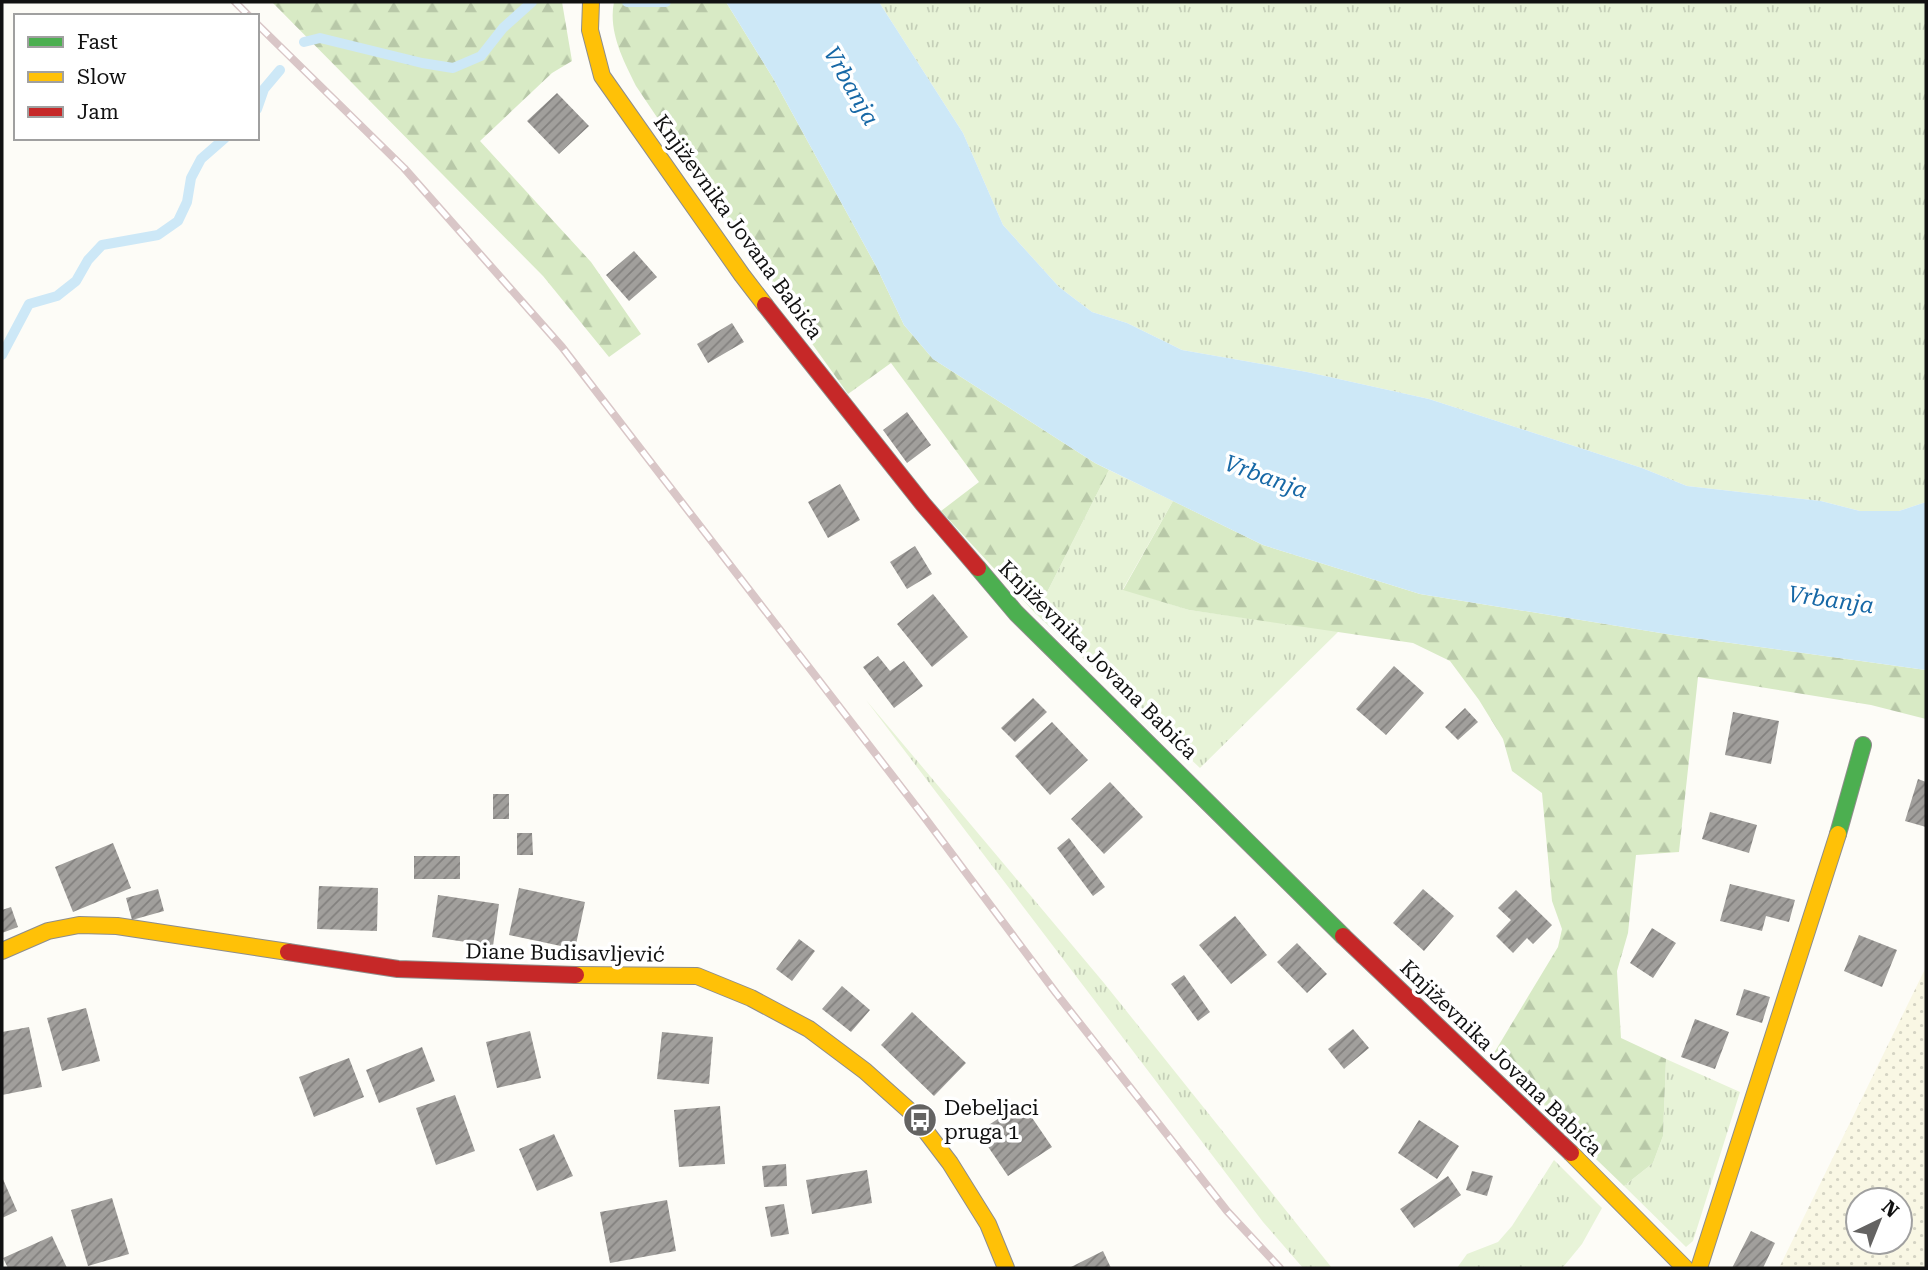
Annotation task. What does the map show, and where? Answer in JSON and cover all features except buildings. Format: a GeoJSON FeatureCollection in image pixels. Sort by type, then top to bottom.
{"type":"FeatureCollection","features":[{"type":"Feature","properties":{"kind":"street","name":"Književnika Jovana Babića"},"geometry":{"type":"LineString","coordinates":[[591,2],[590,30],[602,76],[742,275],[923,504],[999,593],[1320,914],[1556,1138],[1685,1268]]}},
{"type":"Feature","properties":{"kind":"street"},"geometry":{"type":"LineString","coordinates":[[1699,1268],[1832,855],[1863,744]]}},
{"type":"Feature","properties":{"kind":"street","name":"Diane Budisavljević"},"geometry":{"type":"LineString","coordinates":[[2,951],[48,931],[79,925],[117,926],[398,969],[516,974],[697,976],[751,998],[809,1029],[865,1071],[912,1113],[950,1163],[988,1224],[1006,1268]]}},
{"type":"Feature","properties":{"kind":"shaded area"},"geometry":{"type":"Polygon","coordinates":[[[1926,967],[1926,1268],[1779,1268],[1926,967]]]}},
{"type":"Feature","properties":{"kind":"green space"},"geometry":{"type":"Polygon","coordinates":[[[272,2],[562,2],[572,61],[552,73],[480,141],[591,262],[641,334],[609,357],[543,276],[272,2]]]}},
{"type":"Feature","properties":{"kind":"green space"},"geometry":{"type":"Polygon","coordinates":[[[614,2],[726,2],[773,78],[876,266],[904,325],[933,359],[1109,470],[1036,614],[941,511],[979,482],[891,363],[848,394],[756,265],[636,86],[615,34],[614,2]]]}},
{"type":"Feature","properties":{"kind":"green space"},"geometry":{"type":"Polygon","coordinates":[[[879,2],[1926,2],[1926,502],[1899,511],[1860,511],[1821,501],[1687,486],[1642,468],[1429,399],[1307,372],[1182,350],[1127,323],[1092,312],[1059,287],[1003,225],[963,133],[879,2]]]}},
{"type":"Feature","properties":{"kind":"green space"},"geometry":{"type":"Polygon","coordinates":[[[1109,470],[1173,501],[1123,589],[1189,610],[1339,631],[1200,768],[1036,614],[1109,470]]]}},
{"type":"Feature","properties":{"kind":"green space"},"geometry":{"type":"Polygon","coordinates":[[[1173,501],[1263,545],[1420,594],[1673,635],[1926,670],[1926,719],[1871,705],[1698,677],[1679,852],[1636,855],[1628,933],[1617,971],[1621,1038],[1666,1059],[1663,1136],[1653,1163],[1624,1186],[1491,1058],[1558,947],[1562,929],[1552,901],[1542,793],[1512,771],[1503,739],[1450,661],[1413,643],[1189,610],[1123,590],[1173,501]]]}},
{"type":"Feature","properties":{"kind":"green space"},"geometry":{"type":"Polygon","coordinates":[[[866,700],[1104,983],[1332,1268],[1303,1268],[1263,1222],[866,700]]]}},
{"type":"Feature","properties":{"kind":"green space"},"geometry":{"type":"Polygon","coordinates":[[[1666,1059],[1740,1092],[1693,1241],[1686,1247],[1624,1186],[1653,1163],[1663,1136],[1666,1059]]]}},
{"type":"Feature","properties":{"kind":"green space"},"geometry":{"type":"Polygon","coordinates":[[[1554,1160],[1602,1208],[1582,1244],[1564,1266],[1457,1268],[1467,1254],[1498,1242],[1512,1226],[1554,1160]]]}},
{"type":"Feature","properties":{"kind":"water","name":"Vrbanja"},"geometry":{"type":"Polygon","coordinates":[[[726,2],[879,2],[963,133],[1003,225],[1059,287],[1092,312],[1127,323],[1182,350],[1307,372],[1429,399],[1642,468],[1687,486],[1821,501],[1860,511],[1899,511],[1926,502],[1926,670],[1673,635],[1420,594],[1263,545],[1095,463],[933,359],[904,325],[876,266],[773,78],[726,2]]]}},
{"type":"Feature","properties":{"kind":"waterway"},"geometry":{"type":"LineString","coordinates":[[304,42],[320,38],[453,68],[481,56],[503,28],[532,2]]}},
{"type":"Feature","properties":{"kind":"waterway"},"geometry":{"type":"LineString","coordinates":[[627,2],[666,2]]}},
{"type":"Feature","properties":{"kind":"waterway"},"geometry":{"type":"LineString","coordinates":[[259,103],[264,89],[280,70]]}},
{"type":"Feature","properties":{"kind":"waterway"},"geometry":{"type":"LineString","coordinates":[[2,355],[29,304],[57,296],[76,281],[88,260],[102,245],[158,235],[178,221],[187,202],[191,178],[201,159],[223,140]]}},
{"type":"Feature","properties":{"kind":"railway"},"geometry":{"type":"LineString","coordinates":[[235,2],[247,14]]}},
{"type":"Feature","properties":{"kind":"railway"},"geometry":{"type":"LineString","coordinates":[[259,26],[404,168],[562,347],[925,818],[1056,993],[1227,1211],[1280,1268]]}},
{"type":"Feature","properties":{"kind":"traffic: fast"},"geometry":{"type":"LineString","coordinates":[[978,568],[1016,613],[1343,936]]}},
{"type":"Feature","properties":{"kind":"traffic: fast"},"geometry":{"type":"LineString","coordinates":[[1838,834],[1863,745]]}},
{"type":"Feature","properties":{"kind":"traffic: slow"},"geometry":{"type":"LineString","coordinates":[[591,2],[590,30],[602,76],[765,305]]}},
{"type":"Feature","properties":{"kind":"traffic: slow"},"geometry":{"type":"LineString","coordinates":[[1699,1268],[1838,834]]}},
{"type":"Feature","properties":{"kind":"traffic: slow"},"geometry":{"type":"LineString","coordinates":[[2,951],[48,931],[79,925],[117,926],[288,952]]}},
{"type":"Feature","properties":{"kind":"traffic: slow"},"geometry":{"type":"LineString","coordinates":[[576,975],[697,976],[751,998],[809,1029],[865,1071],[912,1113],[950,1163],[988,1224],[1006,1268]]}},
{"type":"Feature","properties":{"kind":"traffic: slow"},"geometry":{"type":"LineString","coordinates":[[1571,1153],[1685,1268]]}},
{"type":"Feature","properties":{"kind":"traffic: jam"},"geometry":{"type":"LineString","coordinates":[[765,305],[923,504],[978,568]]}},
{"type":"Feature","properties":{"kind":"traffic: jam"},"geometry":{"type":"LineString","coordinates":[[1343,936],[1571,1153]]}},
{"type":"Feature","properties":{"kind":"traffic: jam"},"geometry":{"type":"LineString","coordinates":[[288,952],[398,969],[576,975]]}},
{"type":"Feature","properties":{"kind":"place","name":"Debeljaci pruga 1"},"geometry":{"type":"Point","coordinates":[920,1120]}}]}
